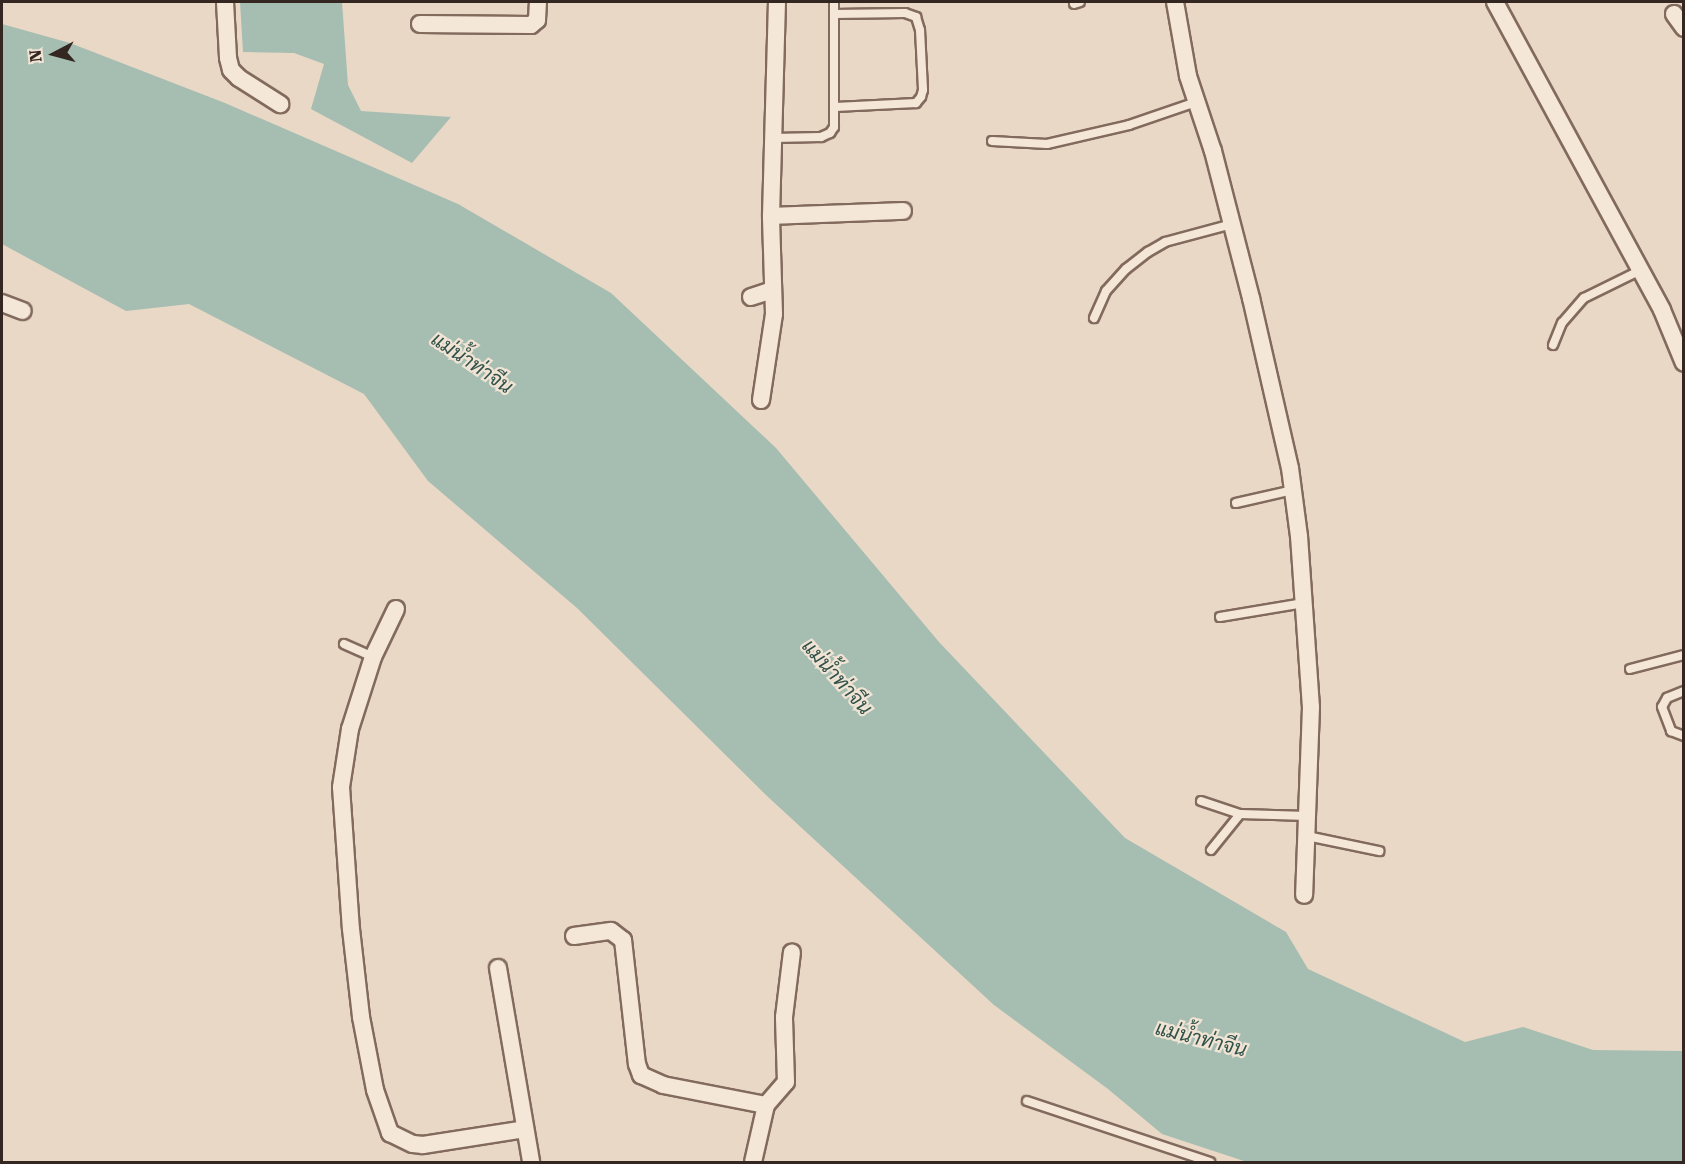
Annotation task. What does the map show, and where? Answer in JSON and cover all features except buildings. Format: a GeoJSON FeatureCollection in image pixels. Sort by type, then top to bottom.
{"type":"FeatureCollection","features":[{"type":"Feature","properties":{"kind":"street"},"geometry":{"type":"LineString","coordinates":[[225,2],[228,58],[231,70],[239,78],[280,104]]}},
{"type":"Feature","properties":{"kind":"street"},"geometry":{"type":"LineString","coordinates":[[420,24],[531,25],[537,20],[538,2]]}},
{"type":"Feature","properties":{"kind":"street"},"geometry":{"type":"LineString","coordinates":[[761,400],[771,343],[773,290],[771,216],[777,2]]}},
{"type":"Feature","properties":{"kind":"street"},"geometry":{"type":"LineString","coordinates":[[1175,2],[1188,76],[1213,151],[1251,298],[1293,490],[1311,707],[1304,895]]}},
{"type":"Feature","properties":{"kind":"street"},"geometry":{"type":"LineString","coordinates":[[1495,2],[1662,310],[1683,363]]}},
{"type":"Feature","properties":{"kind":"street"},"geometry":{"type":"LineString","coordinates":[[771,216],[903,212]]}},
{"type":"Feature","properties":{"kind":"street"},"geometry":{"type":"LineString","coordinates":[[752,297],[773,290]]}},
{"type":"Feature","properties":{"kind":"street"},"geometry":{"type":"LineString","coordinates":[[2,303],[23,310]]}},
{"type":"Feature","properties":{"kind":"street"},"geometry":{"type":"LineString","coordinates":[[396,609],[374,657],[350,729],[341,787],[351,929],[361,1017],[385,1125],[390,1133],[400,1140],[423,1145],[525,1129]]}},
{"type":"Feature","properties":{"kind":"street"},"geometry":{"type":"LineString","coordinates":[[574,936],[611,931],[623,940],[637,1064],[642,1075],[663,1085],[766,1105]]}},
{"type":"Feature","properties":{"kind":"street"},"geometry":{"type":"LineString","coordinates":[[753,1162],[766,1105],[786,1082],[784,1017],[792,952]]}},
{"type":"Feature","properties":{"kind":"street"},"geometry":{"type":"LineString","coordinates":[[498,968],[531,1162]]}},
{"type":"Feature","properties":{"kind":"lane"},"geometry":{"type":"LineString","coordinates":[[773,138],[821,137],[830,133],[834,127],[834,2]]}},
{"type":"Feature","properties":{"kind":"lane"},"geometry":{"type":"LineString","coordinates":[[834,14],[905,13],[916,17],[920,30],[923,90],[916,103],[835,107]]}},
{"type":"Feature","properties":{"kind":"lane"},"geometry":{"type":"LineString","coordinates":[[992,141],[1047,144],[1129,124],[1196,102]]}},
{"type":"Feature","properties":{"kind":"lane"},"geometry":{"type":"LineString","coordinates":[[1094,318],[1106,291],[1126,269],[1148,252],[1165,242],[1232,224]]}},
{"type":"Feature","properties":{"kind":"lane"},"geometry":{"type":"LineString","coordinates":[[1553,345],[1562,323],[1584,298],[1641,270]]}},
{"type":"Feature","properties":{"kind":"lane"},"geometry":{"type":"LineString","coordinates":[[1236,503],[1293,490]]}},
{"type":"Feature","properties":{"kind":"lane"},"geometry":{"type":"LineString","coordinates":[[1220,617],[1304,603]]}},
{"type":"Feature","properties":{"kind":"lane"},"geometry":{"type":"LineString","coordinates":[[344,644],[374,657]]}},
{"type":"Feature","properties":{"kind":"lane"},"geometry":{"type":"LineString","coordinates":[[1630,669],[1683,655]]}},
{"type":"Feature","properties":{"kind":"lane"},"geometry":{"type":"LineString","coordinates":[[1683,692],[1667,698],[1662,707],[1664,718],[1671,731],[1683,736]]}},
{"type":"Feature","properties":{"kind":"lane"},"geometry":{"type":"LineString","coordinates":[[1202,801],[1240,814],[1308,816]]}},
{"type":"Feature","properties":{"kind":"lane"},"geometry":{"type":"LineString","coordinates":[[1211,850],[1240,814]]}},
{"type":"Feature","properties":{"kind":"lane"},"geometry":{"type":"LineString","coordinates":[[1307,836],[1378,851]]}},
{"type":"Feature","properties":{"kind":"lane"},"geometry":{"type":"LineString","coordinates":[[1027,1101],[1210,1162]]}},
{"type":"Feature","properties":{"kind":"water"},"geometry":{"type":"Polygon","coordinates":[[[240,2],[342,2],[348,85],[361,111],[451,117],[412,163],[311,109],[324,64],[294,53],[243,52],[240,2]]]}},
{"type":"Feature","properties":{"kind":"water","name":"แม่น้ำท่าจีน"},"geometry":{"type":"Polygon","coordinates":[[[2,24],[70,43],[225,103],[458,204],[611,293],[776,448],[939,642],[1125,838],[1286,932],[1308,969],[1465,1042],[1523,1027],[1593,1050],[1683,1051],[1683,1162],[1247,1162],[1162,1134],[1108,1089],[994,1005],[767,796],[577,608],[428,481],[364,394],[189,304],[126,311],[2,244],[2,24]]]}}]}
